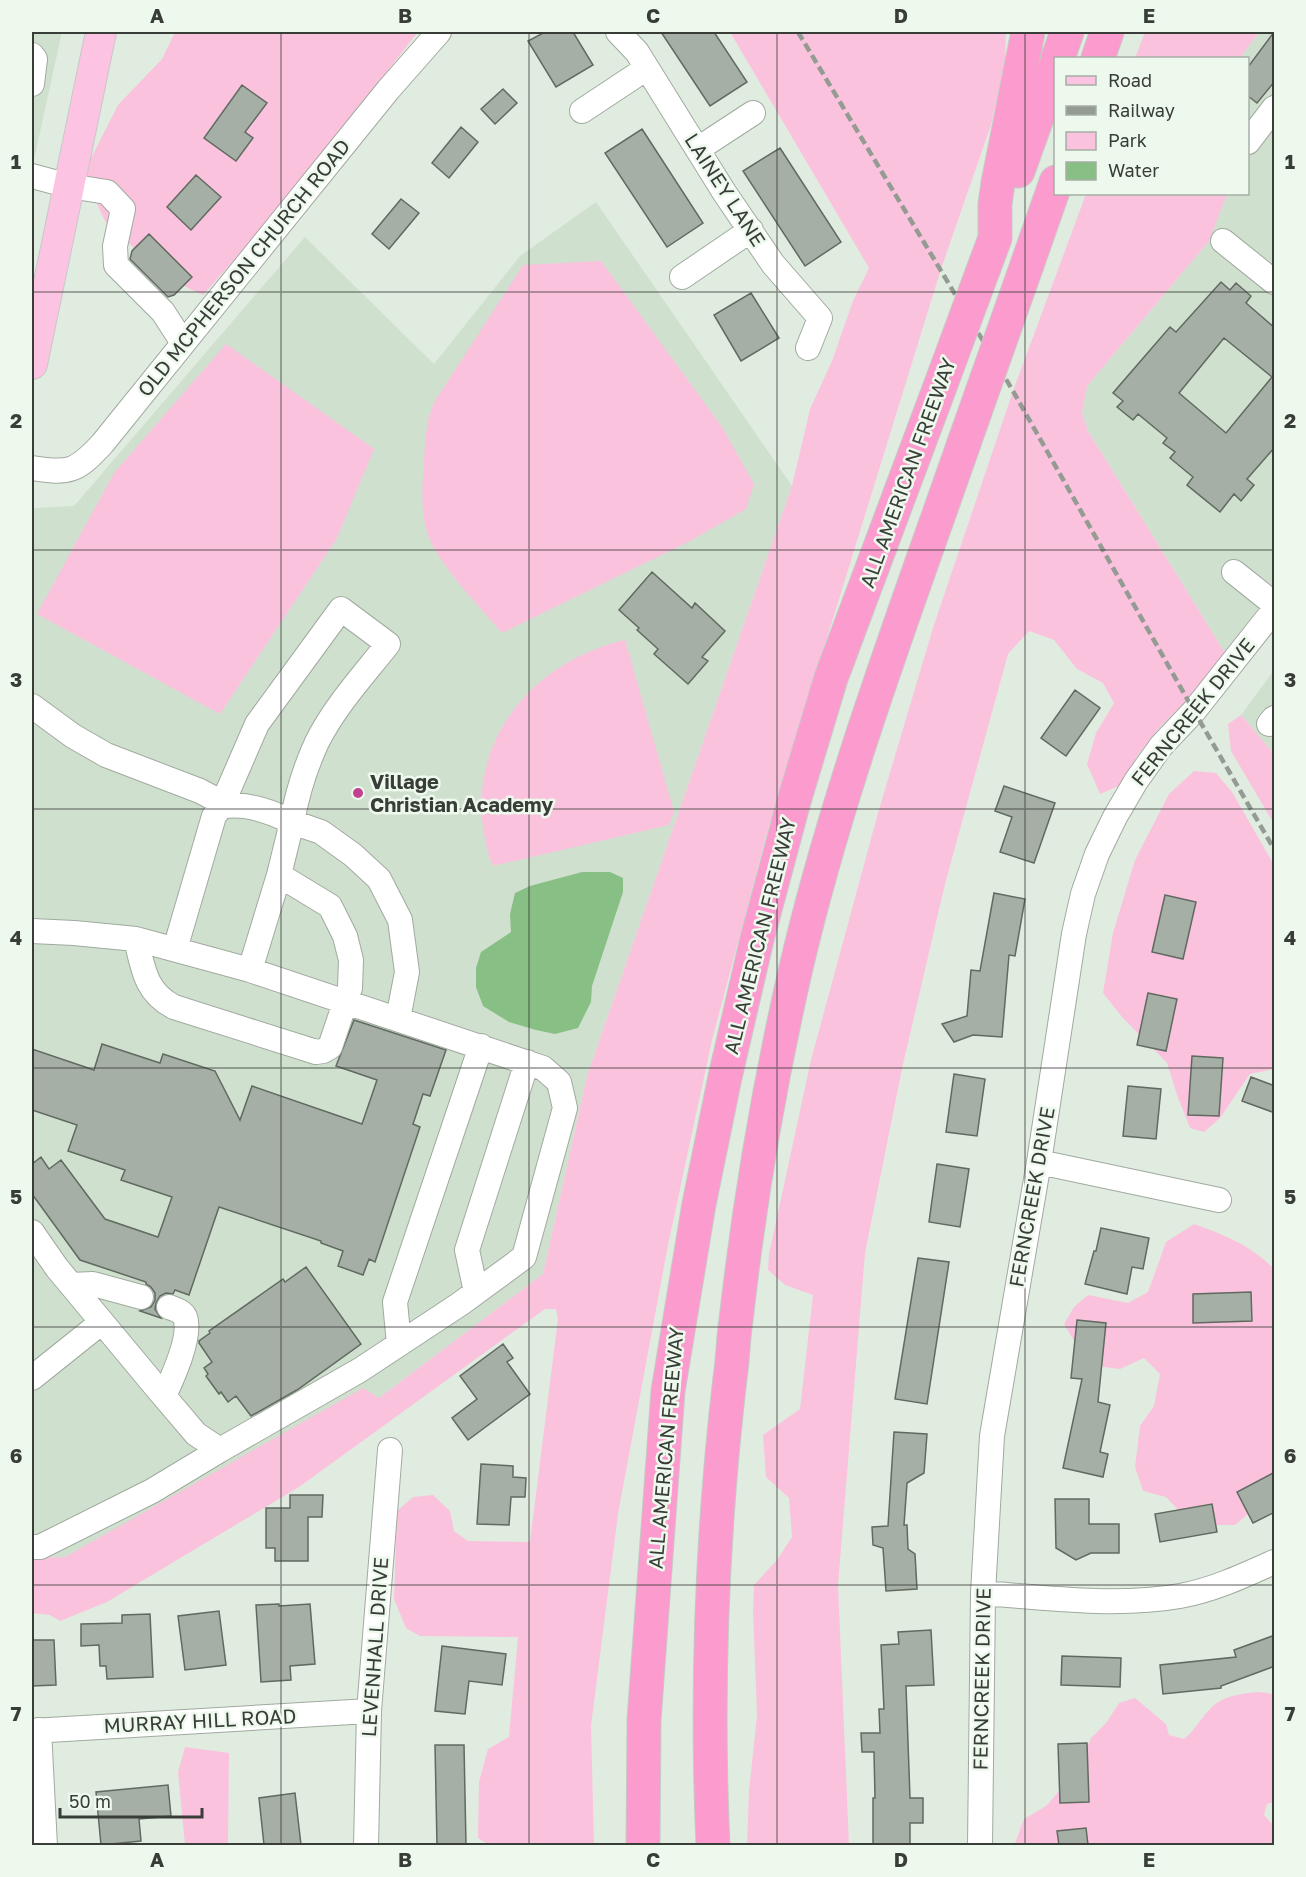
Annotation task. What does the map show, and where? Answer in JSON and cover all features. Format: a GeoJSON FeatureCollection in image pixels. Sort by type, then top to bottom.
{"type":"FeatureCollection","features":[{"type":"Feature","properties":{"kind":"highway"},"geometry":{"type":"LineString","coordinates":[[998,218],[1028,32]]}},
{"type":"Feature","properties":{"kind":"highway"},"geometry":{"type":"LineString","coordinates":[[1058,57],[1067,32]]}},
{"type":"Feature","properties":{"kind":"highway"},"geometry":{"type":"LineString","coordinates":[[1098,57],[1107,32]]}},
{"type":"Feature","properties":{"kind":"highway","name":"ALL AMERICAN FREEWAY"},"geometry":{"type":"LineString","coordinates":[[643,1845],[644,1720],[668,1391],[699,1204],[725,1077],[757,939],[797,790],[831,678],[935,400],[998,218],[1054,70]]}},
{"type":"Feature","properties":{"kind":"highway"},"geometry":{"type":"LineString","coordinates":[[713,1845],[711,1682],[721,1459],[736,1321],[754,1189],[795,972],[851,766],[1054,188]]}},
{"type":"Feature","properties":{"kind":"main road"},"geometry":{"type":"LineString","coordinates":[[32,363],[39,285],[69,186],[101,32]]}},
{"type":"Feature","properties":{"kind":"street","name":"OLD MCPHERSON CHURCH ROAD"},"geometry":{"type":"LineString","coordinates":[[32,468],[62,471],[75,469],[86,461],[388,90],[439,32]]}},
{"type":"Feature","properties":{"kind":"street","name":"LAINEY LANE"},"geometry":{"type":"LineString","coordinates":[[618,32],[637,52],[773,264],[820,318],[808,348]]}},
{"type":"Feature","properties":{"kind":"street"},"geometry":{"type":"LineString","coordinates":[[32,55],[35,59],[32,84]]}},
{"type":"Feature","properties":{"kind":"street"},"geometry":{"type":"LineString","coordinates":[[582,111],[647,68]]}},
{"type":"Feature","properties":{"kind":"street"},"geometry":{"type":"LineString","coordinates":[[1249,141],[1275,108]]}},
{"type":"Feature","properties":{"kind":"street"},"geometry":{"type":"LineString","coordinates":[[698,149],[753,113]]}},
{"type":"Feature","properties":{"kind":"street"},"geometry":{"type":"LineString","coordinates":[[32,176],[69,186],[107,192],[123,209],[115,246],[116,265],[163,312],[183,343]]}},
{"type":"Feature","properties":{"kind":"street"},"geometry":{"type":"LineString","coordinates":[[682,277],[751,230]]}},
{"type":"Feature","properties":{"kind":"street"},"geometry":{"type":"LineString","coordinates":[[1223,241],[1275,282]]}},
{"type":"Feature","properties":{"kind":"street"},"geometry":{"type":"LineString","coordinates":[[1234,572],[1275,604]]}},
{"type":"Feature","properties":{"kind":"street"},"geometry":{"type":"LineString","coordinates":[[175,949],[214,816],[221,807],[257,724],[341,609],[388,645],[338,707],[317,741],[298,788],[279,875],[250,970]]}},
{"type":"Feature","properties":{"kind":"street","name":"FERNCREEK DRIVE"},"geometry":{"type":"LineString","coordinates":[[980,1845],[983,1593],[992,1436],[1039,1162],[1074,934],[1083,894],[1114,817],[1155,755],[1194,711],[1275,610]]}},
{"type":"Feature","properties":{"kind":"street"},"geometry":{"type":"LineString","coordinates":[[32,706],[95,750],[200,791],[215,799],[221,807]]}},
{"type":"Feature","properties":{"kind":"street"},"geometry":{"type":"LineString","coordinates":[[221,807],[234,804],[260,809],[321,832],[353,855],[378,879],[400,920],[407,972],[398,1019]]}},
{"type":"Feature","properties":{"kind":"street"},"geometry":{"type":"LineString","coordinates":[[136,939],[147,979],[153,991],[162,1000],[174,1007],[316,1052],[323,1052],[330,1047],[346,1003],[350,988],[351,960],[345,936],[330,906],[279,875]]}},
{"type":"Feature","properties":{"kind":"street"},"geometry":{"type":"LineString","coordinates":[[32,931],[136,939],[250,970],[481,1046],[543,1068],[559,1082],[565,1108],[524,1257],[360,1370],[152,1491],[40,1547],[32,1547]]}},
{"type":"Feature","properties":{"kind":"street"},"geometry":{"type":"LineString","coordinates":[[399,1344],[394,1302],[481,1046]]}},
{"type":"Feature","properties":{"kind":"street"},"geometry":{"type":"LineString","coordinates":[[476,1292],[467,1250],[527,1062]]}},
{"type":"Feature","properties":{"kind":"street"},"geometry":{"type":"LineString","coordinates":[[1039,1162],[1219,1200]]}},
{"type":"Feature","properties":{"kind":"street"},"geometry":{"type":"LineString","coordinates":[[32,1232],[71,1285],[196,1434],[220,1450]]}},
{"type":"Feature","properties":{"kind":"street"},"geometry":{"type":"LineString","coordinates":[[71,1285],[93,1284],[141,1297]]}},
{"type":"Feature","properties":{"kind":"street"},"geometry":{"type":"LineString","coordinates":[[164,1396],[178,1367],[186,1329],[182,1313],[169,1307]]}},
{"type":"Feature","properties":{"kind":"street"},"geometry":{"type":"LineString","coordinates":[[32,1378],[102,1322]]}},
{"type":"Feature","properties":{"kind":"street","name":"LEVENHALL DRIVE"},"geometry":{"type":"LineString","coordinates":[[366,1845],[369,1711],[390,1450]]}},
{"type":"Feature","properties":{"kind":"street"},"geometry":{"type":"LineString","coordinates":[[983,1593],[1115,1601],[1180,1596],[1218,1587],[1275,1562]]}},
{"type":"Feature","properties":{"kind":"street","name":"MURRAY HILL ROAD"},"geometry":{"type":"LineString","coordinates":[[35,1730],[369,1711]]}},
{"type":"Feature","properties":{"kind":"street"},"geometry":{"type":"LineString","coordinates":[[35,1730],[45,1845]]}},
{"type":"Feature","properties":{"kind":"shaded area"},"geometry":{"type":"Polygon","coordinates":[[[32,32],[62,32],[32,169],[32,32]]]}},
{"type":"Feature","properties":{"kind":"shaded area"},"geometry":{"type":"Polygon","coordinates":[[[1259,32],[1274,32],[1274,588],[1225,653],[1088,431],[1082,413],[1087,386],[1209,241],[1225,195],[1249,195],[1249,57],[1241,57],[1259,32]]]}},
{"type":"Feature","properties":{"kind":"shaded area","name":"Village Christian Academy"},"geometry":{"type":"Polygon","coordinates":[[[596,202],[792,486],[587,1076],[543,1274],[379,1398],[65,1557],[32,1558],[32,508],[74,506],[305,237],[434,364],[520,256],[596,202]]]}},
{"type":"Feature","properties":{"kind":"shaded area"},"geometry":{"type":"Polygon","coordinates":[[[1274,670],[1274,754],[1241,715],[1274,670]]]}},
{"type":"Feature","properties":{"kind":"green space"},"geometry":{"type":"Polygon","coordinates":[[[175,32],[418,32],[284,203],[203,295],[165,277],[105,221],[83,174],[118,105],[162,59],[175,32]]]}},
{"type":"Feature","properties":{"kind":"green space"},"geometry":{"type":"Polygon","coordinates":[[[730,32],[1006,32],[1005,63],[991,125],[941,269],[768,829],[712,1040],[668,1245],[618,1514],[591,1726],[594,1845],[489,1845],[478,1838],[479,1782],[488,1749],[509,1737],[518,1637],[420,1636],[406,1628],[394,1599],[397,1511],[413,1497],[433,1495],[450,1511],[454,1531],[468,1541],[530,1542],[558,1319],[556,1309],[545,1309],[299,1487],[107,1602],[60,1621],[50,1615],[32,1613],[32,1558],[65,1557],[363,1388],[379,1398],[543,1274],[587,1076],[792,486],[810,409],[832,361],[853,301],[869,268],[730,32]]]}},
{"type":"Feature","properties":{"kind":"green space"},"geometry":{"type":"Polygon","coordinates":[[[1145,32],[1259,32],[1241,57],[1135,57],[1145,32]]]}},
{"type":"Feature","properties":{"kind":"green space"},"geometry":{"type":"Polygon","coordinates":[[[1086,195],[1227,195],[1209,241],[1087,386],[1082,413],[1088,431],[1225,653],[1187,700],[1158,729],[1137,756],[1123,784],[1100,794],[1087,764],[1096,733],[1114,703],[1103,683],[1077,669],[1054,640],[1029,631],[1008,654],[945,884],[903,1064],[865,1253],[838,1585],[849,1845],[747,1846],[749,1791],[757,1715],[754,1585],[777,1560],[792,1537],[789,1498],[766,1477],[763,1435],[800,1409],[813,1295],[785,1285],[768,1270],[769,1254],[811,1060],[878,813],[933,628],[1013,391],[1086,195]]]}},
{"type":"Feature","properties":{"kind":"green space"},"geometry":{"type":"Polygon","coordinates":[[[601,261],[722,427],[754,484],[746,509],[690,541],[502,633],[448,568],[430,541],[423,513],[422,489],[427,424],[435,401],[523,265],[601,261]]]}},
{"type":"Feature","properties":{"kind":"green space"},"geometry":{"type":"Polygon","coordinates":[[[226,344],[374,449],[337,538],[220,714],[37,614],[114,473],[226,344]]]}},
{"type":"Feature","properties":{"kind":"green space"},"geometry":{"type":"Polygon","coordinates":[[[625,640],[674,812],[669,825],[493,866],[483,827],[482,790],[490,755],[505,723],[527,694],[555,671],[588,652],[625,640]]]}},
{"type":"Feature","properties":{"kind":"green space"},"geometry":{"type":"Polygon","coordinates":[[[1241,715],[1274,754],[1274,824],[1231,751],[1228,724],[1241,715]]]}},
{"type":"Feature","properties":{"kind":"green space"},"geometry":{"type":"Polygon","coordinates":[[[1194,771],[1216,773],[1232,792],[1274,865],[1274,1069],[1250,1074],[1220,1118],[1204,1132],[1190,1128],[1167,1063],[1122,1017],[1103,993],[1113,933],[1135,860],[1169,794],[1194,771]]]}},
{"type":"Feature","properties":{"kind":"green space"},"geometry":{"type":"Polygon","coordinates":[[[1194,1224],[1237,1242],[1274,1269],[1274,1492],[1235,1525],[1206,1525],[1187,1519],[1166,1497],[1143,1491],[1135,1467],[1140,1426],[1154,1406],[1160,1374],[1144,1358],[1120,1369],[1088,1365],[1064,1324],[1074,1307],[1088,1295],[1128,1303],[1148,1292],[1166,1242],[1194,1224]]]}},
{"type":"Feature","properties":{"kind":"green space"},"geometry":{"type":"Polygon","coordinates":[[[1259,1692],[1274,1694],[1274,1802],[1267,1804],[1264,1815],[1274,1826],[1274,1845],[1014,1846],[1024,1819],[1046,1806],[1077,1771],[1091,1738],[1106,1723],[1119,1703],[1135,1698],[1166,1724],[1169,1735],[1184,1739],[1215,1704],[1233,1696],[1259,1692]]]}},
{"type":"Feature","properties":{"kind":"green space"},"geometry":{"type":"Polygon","coordinates":[[[185,1747],[229,1753],[228,1845],[185,1845],[178,1772],[185,1747]]]}},
{"type":"Feature","properties":{"kind":"water"},"geometry":{"type":"Polygon","coordinates":[[[582,872],[610,872],[623,878],[623,892],[592,986],[591,1002],[578,1028],[555,1034],[509,1022],[483,1006],[476,987],[476,968],[481,952],[511,932],[510,914],[515,893],[530,886],[582,872]]]}},
{"type":"Feature","properties":{"kind":"building"},"geometry":{"type":"Polygon","coordinates":[[[545,32],[573,32],[593,65],[556,87],[528,41],[545,32]]]}},
{"type":"Feature","properties":{"kind":"building"},"geometry":{"type":"Polygon","coordinates":[[[661,32],[714,32],[747,82],[710,106],[661,32]]]}},
{"type":"Feature","properties":{"kind":"building"},"geometry":{"type":"Polygon","coordinates":[[[1274,32],[1275,81],[1257,103],[1249,97],[1249,66],[1274,32]]]}},
{"type":"Feature","properties":{"kind":"building"},"geometry":{"type":"Polygon","coordinates":[[[242,85],[267,103],[245,132],[253,138],[236,161],[204,138],[242,85]]]}},
{"type":"Feature","properties":{"kind":"building"},"geometry":{"type":"Polygon","coordinates":[[[503,89],[517,103],[495,124],[481,109],[503,89]]]}},
{"type":"Feature","properties":{"kind":"building"},"geometry":{"type":"Polygon","coordinates":[[[461,127],[478,142],[449,178],[432,163],[461,127]]]}},
{"type":"Feature","properties":{"kind":"building"},"geometry":{"type":"Polygon","coordinates":[[[642,129],[703,223],[667,247],[605,153],[642,129]]]}},
{"type":"Feature","properties":{"kind":"building"},"geometry":{"type":"Polygon","coordinates":[[[780,148],[841,242],[805,266],[743,171],[780,148]]]}},
{"type":"Feature","properties":{"kind":"building"},"geometry":{"type":"Polygon","coordinates":[[[196,175],[221,197],[191,230],[167,207],[196,175]]]}},
{"type":"Feature","properties":{"kind":"building"},"geometry":{"type":"Polygon","coordinates":[[[401,199],[419,213],[389,249],[372,234],[401,199]]]}},
{"type":"Feature","properties":{"kind":"building"},"geometry":{"type":"Polygon","coordinates":[[[149,234],[192,277],[174,295],[168,297],[130,259],[132,251],[149,234]]]}},
{"type":"Feature","properties":{"kind":"building"},"geometry":{"type":"Polygon","coordinates":[[[1221,282],[1230,290],[1236,283],[1251,296],[1246,303],[1275,328],[1275,447],[1247,479],[1254,485],[1241,501],[1234,494],[1220,512],[1187,485],[1193,477],[1170,458],[1175,452],[1163,443],[1167,438],[1138,414],[1133,420],[1117,407],[1123,401],[1113,393],[1170,327],[1176,332],[1221,282]],[[1224,338],[1179,393],[1226,433],[1272,377],[1224,338]]]}},
{"type":"Feature","properties":{"kind":"building"},"geometry":{"type":"Polygon","coordinates":[[[751,293],[779,338],[741,361],[714,315],[751,293]]]}},
{"type":"Feature","properties":{"kind":"building"},"geometry":{"type":"Polygon","coordinates":[[[652,572],[692,608],[695,603],[725,631],[702,657],[708,661],[688,684],[654,654],[658,649],[619,610],[652,572]]]}},
{"type":"Feature","properties":{"kind":"building"},"geometry":{"type":"Polygon","coordinates":[[[1075,690],[1100,708],[1066,756],[1041,738],[1075,690]]]}},
{"type":"Feature","properties":{"kind":"building"},"geometry":{"type":"Polygon","coordinates":[[[1004,786],[1055,803],[1034,863],[1000,852],[1012,817],[995,811],[1004,786]]]}},
{"type":"Feature","properties":{"kind":"building"},"geometry":{"type":"Polygon","coordinates":[[[994,893],[1025,899],[1015,956],[1009,955],[1002,1037],[973,1035],[954,1042],[942,1024],[967,1016],[971,970],[980,971],[994,893]]]}},
{"type":"Feature","properties":{"kind":"building"},"geometry":{"type":"Polygon","coordinates":[[[1165,895],[1196,902],[1183,959],[1152,952],[1165,895]]]}},
{"type":"Feature","properties":{"kind":"building"},"geometry":{"type":"Polygon","coordinates":[[[1148,993],[1177,999],[1166,1051],[1137,1045],[1148,993]]]}},
{"type":"Feature","properties":{"kind":"building"},"geometry":{"type":"Polygon","coordinates":[[[354,1020],[446,1050],[430,1096],[423,1094],[413,1124],[420,1127],[375,1262],[369,1259],[363,1275],[338,1266],[343,1251],[321,1243],[321,1241],[219,1207],[189,1295],[175,1290],[173,1294],[166,1293],[160,1296],[155,1309],[161,1318],[140,1311],[151,1307],[155,1300],[155,1293],[146,1282],[80,1260],[32,1194],[32,1164],[41,1157],[49,1169],[61,1160],[105,1219],[158,1237],[172,1197],[121,1180],[125,1170],[68,1151],[77,1125],[32,1110],[32,1049],[94,1070],[102,1044],[160,1063],[163,1054],[215,1071],[240,1120],[252,1086],[362,1124],[377,1080],[336,1066],[354,1020]]]}},
{"type":"Feature","properties":{"kind":"building"},"geometry":{"type":"Polygon","coordinates":[[[1192,1056],[1223,1058],[1219,1116],[1188,1115],[1192,1056]]]}},
{"type":"Feature","properties":{"kind":"building"},"geometry":{"type":"Polygon","coordinates":[[[954,1074],[985,1079],[977,1136],[946,1132],[954,1074]]]}},
{"type":"Feature","properties":{"kind":"building"},"geometry":{"type":"Polygon","coordinates":[[[1251,1077],[1275,1086],[1275,1113],[1242,1101],[1251,1077]]]}},
{"type":"Feature","properties":{"kind":"building"},"geometry":{"type":"Polygon","coordinates":[[[1128,1086],[1161,1089],[1156,1139],[1123,1136],[1128,1086]]]}},
{"type":"Feature","properties":{"kind":"building"},"geometry":{"type":"Polygon","coordinates":[[[937,1164],[969,1169],[960,1227],[929,1222],[937,1164]]]}},
{"type":"Feature","properties":{"kind":"building"},"geometry":{"type":"Polygon","coordinates":[[[1101,1228],[1149,1238],[1143,1269],[1132,1267],[1127,1294],[1085,1284],[1101,1228]]]}},
{"type":"Feature","properties":{"kind":"building"},"geometry":{"type":"Polygon","coordinates":[[[918,1258],[949,1262],[927,1404],[895,1399],[918,1258]]]}},
{"type":"Feature","properties":{"kind":"building"},"geometry":{"type":"Polygon","coordinates":[[[306,1267],[361,1344],[297,1390],[251,1416],[236,1396],[228,1402],[206,1376],[208,1374],[204,1368],[212,1362],[199,1341],[210,1333],[209,1331],[283,1279],[285,1282],[306,1267]]]}},
{"type":"Feature","properties":{"kind":"building"},"geometry":{"type":"Polygon","coordinates":[[[1251,1292],[1252,1321],[1193,1323],[1193,1294],[1251,1292]]]}},
{"type":"Feature","properties":{"kind":"building"},"geometry":{"type":"Polygon","coordinates":[[[1077,1320],[1106,1323],[1098,1402],[1110,1405],[1100,1452],[1108,1454],[1103,1477],[1063,1468],[1082,1379],[1071,1378],[1077,1320]]]}},
{"type":"Feature","properties":{"kind":"building"},"geometry":{"type":"Polygon","coordinates":[[[503,1344],[513,1358],[507,1362],[530,1394],[468,1440],[452,1418],[477,1399],[460,1376],[503,1344]]]}},
{"type":"Feature","properties":{"kind":"building"},"geometry":{"type":"Polygon","coordinates":[[[894,1432],[927,1434],[924,1473],[907,1483],[904,1525],[907,1525],[908,1549],[915,1554],[917,1589],[886,1591],[883,1548],[873,1545],[872,1527],[888,1526],[894,1432]]]}},
{"type":"Feature","properties":{"kind":"building"},"geometry":{"type":"Polygon","coordinates":[[[481,1464],[513,1466],[513,1477],[526,1478],[525,1497],[511,1497],[509,1525],[477,1524],[481,1464]]]}},
{"type":"Feature","properties":{"kind":"building"},"geometry":{"type":"Polygon","coordinates":[[[1275,1472],[1275,1512],[1253,1523],[1237,1492],[1275,1472]]]}},
{"type":"Feature","properties":{"kind":"building"},"geometry":{"type":"Polygon","coordinates":[[[290,1495],[323,1495],[322,1517],[308,1517],[308,1561],[275,1561],[275,1548],[266,1548],[266,1508],[290,1508],[290,1495]]]}},
{"type":"Feature","properties":{"kind":"building"},"geometry":{"type":"Polygon","coordinates":[[[1055,1499],[1089,1499],[1089,1524],[1119,1524],[1119,1553],[1091,1553],[1076,1560],[1056,1548],[1055,1499]]]}},
{"type":"Feature","properties":{"kind":"building"},"geometry":{"type":"Polygon","coordinates":[[[1212,1504],[1217,1532],[1160,1542],[1155,1514],[1212,1504]]]}},
{"type":"Feature","properties":{"kind":"building"},"geometry":{"type":"Polygon","coordinates":[[[279,1604],[279,1606],[310,1604],[315,1664],[290,1666],[291,1680],[261,1682],[256,1605],[279,1604]]]}},
{"type":"Feature","properties":{"kind":"building"},"geometry":{"type":"Polygon","coordinates":[[[219,1611],[226,1665],[185,1670],[178,1616],[219,1611]]]}},
{"type":"Feature","properties":{"kind":"building"},"geometry":{"type":"Polygon","coordinates":[[[150,1614],[153,1677],[107,1679],[106,1666],[100,1666],[99,1645],[81,1646],[81,1624],[122,1623],[122,1615],[150,1614]]]}},
{"type":"Feature","properties":{"kind":"building"},"geometry":{"type":"Polygon","coordinates":[[[931,1630],[934,1685],[906,1686],[910,1798],[923,1798],[923,1823],[910,1823],[910,1845],[873,1845],[874,1752],[862,1752],[861,1733],[880,1733],[879,1709],[884,1709],[881,1645],[899,1644],[898,1632],[931,1630]]]}},
{"type":"Feature","properties":{"kind":"building"},"geometry":{"type":"Polygon","coordinates":[[[1275,1635],[1275,1666],[1221,1686],[1221,1688],[1163,1694],[1160,1665],[1236,1657],[1234,1650],[1275,1635]]]}},
{"type":"Feature","properties":{"kind":"building"},"geometry":{"type":"Polygon","coordinates":[[[32,1640],[54,1640],[56,1685],[32,1686],[32,1640]]]}},
{"type":"Feature","properties":{"kind":"building"},"geometry":{"type":"Polygon","coordinates":[[[442,1646],[506,1654],[502,1685],[469,1681],[465,1714],[435,1711],[442,1646]]]}},
{"type":"Feature","properties":{"kind":"building"},"geometry":{"type":"Polygon","coordinates":[[[1062,1656],[1121,1658],[1120,1687],[1061,1685],[1062,1656]]]}},
{"type":"Feature","properties":{"kind":"building"},"geometry":{"type":"Polygon","coordinates":[[[1087,1743],[1089,1802],[1060,1803],[1058,1744],[1087,1743]]]}},
{"type":"Feature","properties":{"kind":"building"},"geometry":{"type":"Polygon","coordinates":[[[435,1745],[464,1745],[466,1845],[437,1845],[435,1745]]]}},
{"type":"Feature","properties":{"kind":"building"},"geometry":{"type":"Polygon","coordinates":[[[168,1785],[171,1816],[139,1819],[141,1841],[101,1845],[96,1792],[168,1785]]]}},
{"type":"Feature","properties":{"kind":"building"},"geometry":{"type":"Polygon","coordinates":[[[295,1793],[301,1845],[264,1845],[259,1798],[295,1793]]]}},
{"type":"Feature","properties":{"kind":"building"},"geometry":{"type":"Polygon","coordinates":[[[1086,1828],[1088,1845],[1059,1845],[1057,1831],[1086,1828]]]}},
{"type":"Feature","properties":{"kind":"railway"},"geometry":{"type":"LineString","coordinates":[[798,32],[1013,391],[1274,849]]}},
{"type":"Feature","properties":{"kind":"place","name":"Village Christian Academy"},"geometry":{"type":"Point","coordinates":[358,793]}}]}
